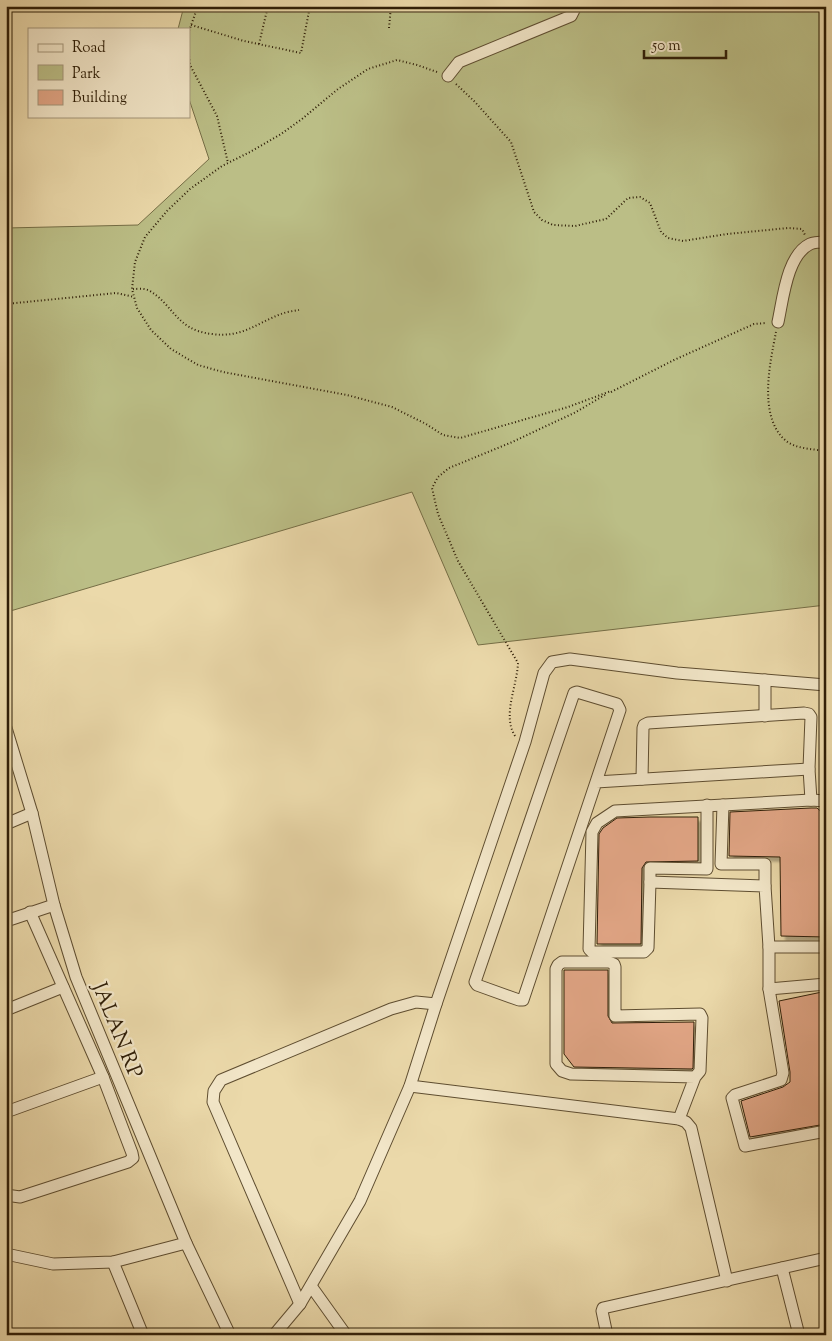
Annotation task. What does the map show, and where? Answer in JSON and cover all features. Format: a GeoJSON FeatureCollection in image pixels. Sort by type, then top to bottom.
{"type":"FeatureCollection","features":[{"type":"Feature","properties":{"kind":"street"},"geometry":{"type":"LineString","coordinates":[[448,76],[459,62],[572,16],[576,6]]}},
{"type":"Feature","properties":{"kind":"street"},"geometry":{"type":"LineString","coordinates":[[778,322],[787,277],[796,257],[810,243],[826,242]]}},
{"type":"Feature","properties":{"kind":"street"},"geometry":{"type":"LineString","coordinates":[[274,1335],[300,1304],[360,1201],[410,1086],[525,742],[544,673],[552,662],[570,659],[677,673],[826,685]]}},
{"type":"Feature","properties":{"kind":"street"},"geometry":{"type":"LineString","coordinates":[[765,680],[765,716]]}},
{"type":"Feature","properties":{"kind":"street"},"geometry":{"type":"LineString","coordinates":[[574,692],[618,704],[620,707],[596,782],[523,1000],[518,1000],[477,985],[476,982],[574,692]]}},
{"type":"Feature","properties":{"kind":"street"},"geometry":{"type":"LineString","coordinates":[[642,779],[643,728],[648,723],[809,714],[811,717],[809,769],[811,800]]}},
{"type":"Feature","properties":{"kind":"street","name":"JALAN RP"},"geometry":{"type":"LineString","coordinates":[[6,728],[32,813],[54,904],[76,977],[186,1244],[230,1335]]}},
{"type":"Feature","properties":{"kind":"street"},"geometry":{"type":"LineString","coordinates":[[596,782],[809,769]]}},
{"type":"Feature","properties":{"kind":"street"},"geometry":{"type":"LineString","coordinates":[[707,805],[707,868],[650,868],[648,948],[644,952],[590,951],[592,832],[597,823],[615,810],[707,805],[722,805],[811,800],[826,801]]}},
{"type":"Feature","properties":{"kind":"street"},"geometry":{"type":"LineString","coordinates":[[722,805],[722,864],[765,864],[769,989],[784,1073],[781,1080],[733,1096],[744,1144],[747,1147],[826,1132]]}},
{"type":"Feature","properties":{"kind":"street"},"geometry":{"type":"LineString","coordinates":[[6,824],[32,813]]}},
{"type":"Feature","properties":{"kind":"street"},"geometry":{"type":"LineString","coordinates":[[650,882],[765,886]]}},
{"type":"Feature","properties":{"kind":"street"},"geometry":{"type":"LineString","coordinates":[[6,921],[54,904]]}},
{"type":"Feature","properties":{"kind":"street"},"geometry":{"type":"LineString","coordinates":[[6,1195],[20,1198],[128,1162],[132,1158],[132,1153],[103,1077],[30,912]]}},
{"type":"Feature","properties":{"kind":"street"},"geometry":{"type":"LineString","coordinates":[[769,947],[826,947]]}},
{"type":"Feature","properties":{"kind":"street"},"geometry":{"type":"LineString","coordinates":[[679,1119],[695,1077],[700,1071],[702,1018],[700,1014],[615,1016],[614,964],[609,962],[562,962],[558,965],[556,969],[555,1039],[556,1064],[562,1071],[571,1074],[695,1077]]}},
{"type":"Feature","properties":{"kind":"street"},"geometry":{"type":"LineString","coordinates":[[769,989],[826,984]]}},
{"type":"Feature","properties":{"kind":"street"},"geometry":{"type":"LineString","coordinates":[[6,1010],[63,987]]}},
{"type":"Feature","properties":{"kind":"street"},"geometry":{"type":"LineString","coordinates":[[300,1304],[213,1102],[214,1091],[221,1080],[391,1009],[416,1002],[436,1004]]}},
{"type":"Feature","properties":{"kind":"street"},"geometry":{"type":"LineString","coordinates":[[6,1112],[103,1077]]}},
{"type":"Feature","properties":{"kind":"street"},"geometry":{"type":"LineString","coordinates":[[410,1086],[679,1119],[686,1122],[691,1128],[727,1281]]}},
{"type":"Feature","properties":{"kind":"street"},"geometry":{"type":"LineString","coordinates":[[6,1254],[53,1264],[113,1262],[186,1244]]}},
{"type":"Feature","properties":{"kind":"street"},"geometry":{"type":"LineString","coordinates":[[606,1335],[603,1308],[826,1258]]}},
{"type":"Feature","properties":{"kind":"street"},"geometry":{"type":"LineString","coordinates":[[113,1262],[143,1335]]}},
{"type":"Feature","properties":{"kind":"street"},"geometry":{"type":"LineString","coordinates":[[782,1268],[799,1335]]}},
{"type":"Feature","properties":{"kind":"street"},"geometry":{"type":"LineString","coordinates":[[311,1286],[346,1335]]}},
{"type":"Feature","properties":{"kind":"path"},"geometry":{"type":"LineString","coordinates":[[190,28],[198,6]]}},
{"type":"Feature","properties":{"kind":"path"},"geometry":{"type":"LineString","coordinates":[[260,44],[268,6]]}},
{"type":"Feature","properties":{"kind":"path"},"geometry":{"type":"LineString","coordinates":[[191,25],[301,53],[310,6]]}},
{"type":"Feature","properties":{"kind":"path"},"geometry":{"type":"LineString","coordinates":[[389,28],[391,6]]}},
{"type":"Feature","properties":{"kind":"path"},"geometry":{"type":"LineString","coordinates":[[611,392],[568,407],[460,438],[443,435],[392,407],[347,394],[223,372],[198,365],[171,349],[151,330],[138,308],[132,289],[135,262],[145,237],[166,211],[190,189],[228,163],[280,134],[302,119],[338,89],[368,70],[397,60],[417,64],[448,76],[475,102],[510,142],[534,212],[542,220],[554,225],[575,226],[606,220],[628,198],[640,197],[650,203],[661,232],[668,238],[682,241],[727,234],[802,229],[810,243]]}},
{"type":"Feature","properties":{"kind":"path"},"geometry":{"type":"LineString","coordinates":[[190,65],[217,116],[228,163]]}},
{"type":"Feature","properties":{"kind":"path"},"geometry":{"type":"LineString","coordinates":[[132,289],[146,289],[159,298],[181,322],[195,331],[213,335],[242,332],[281,314],[299,310]]}},
{"type":"Feature","properties":{"kind":"path"},"geometry":{"type":"LineString","coordinates":[[6,304],[116,293],[134,297]]}},
{"type":"Feature","properties":{"kind":"path"},"geometry":{"type":"LineString","coordinates":[[525,742],[514,736],[509,725],[518,663],[458,561],[438,514],[432,488],[438,477],[448,468],[510,443],[574,413],[674,360],[754,324],[778,322],[769,378],[770,412],[775,428],[786,441],[801,448],[826,451]]}},
{"type":"Feature","properties":{"kind":"green space"},"geometry":{"type":"Polygon","coordinates":[[[184,6],[493,6],[512,10],[521,6],[826,6],[826,605],[478,645],[412,492],[7,612],[6,228],[138,225],[209,159],[190,102],[190,28],[178,28],[184,6]]]}},
{"type":"Feature","properties":{"kind":"building"},"geometry":{"type":"Polygon","coordinates":[[[817,808],[826,816],[826,937],[781,936],[780,857],[729,856],[730,812],[817,808]]]}},
{"type":"Feature","properties":{"kind":"building"},"geometry":{"type":"Polygon","coordinates":[[[698,817],[698,861],[646,862],[642,868],[641,944],[597,944],[599,834],[603,828],[617,818],[698,817]]]}},
{"type":"Feature","properties":{"kind":"building"},"geometry":{"type":"Polygon","coordinates":[[[564,970],[608,970],[608,1016],[612,1023],[694,1022],[693,1068],[574,1067],[564,1054],[564,970]]]}},
{"type":"Feature","properties":{"kind":"building"},"geometry":{"type":"Polygon","coordinates":[[[822,992],[826,1010],[826,1124],[750,1137],[741,1101],[783,1087],[790,1082],[779,1001],[822,992]]]}}]}
